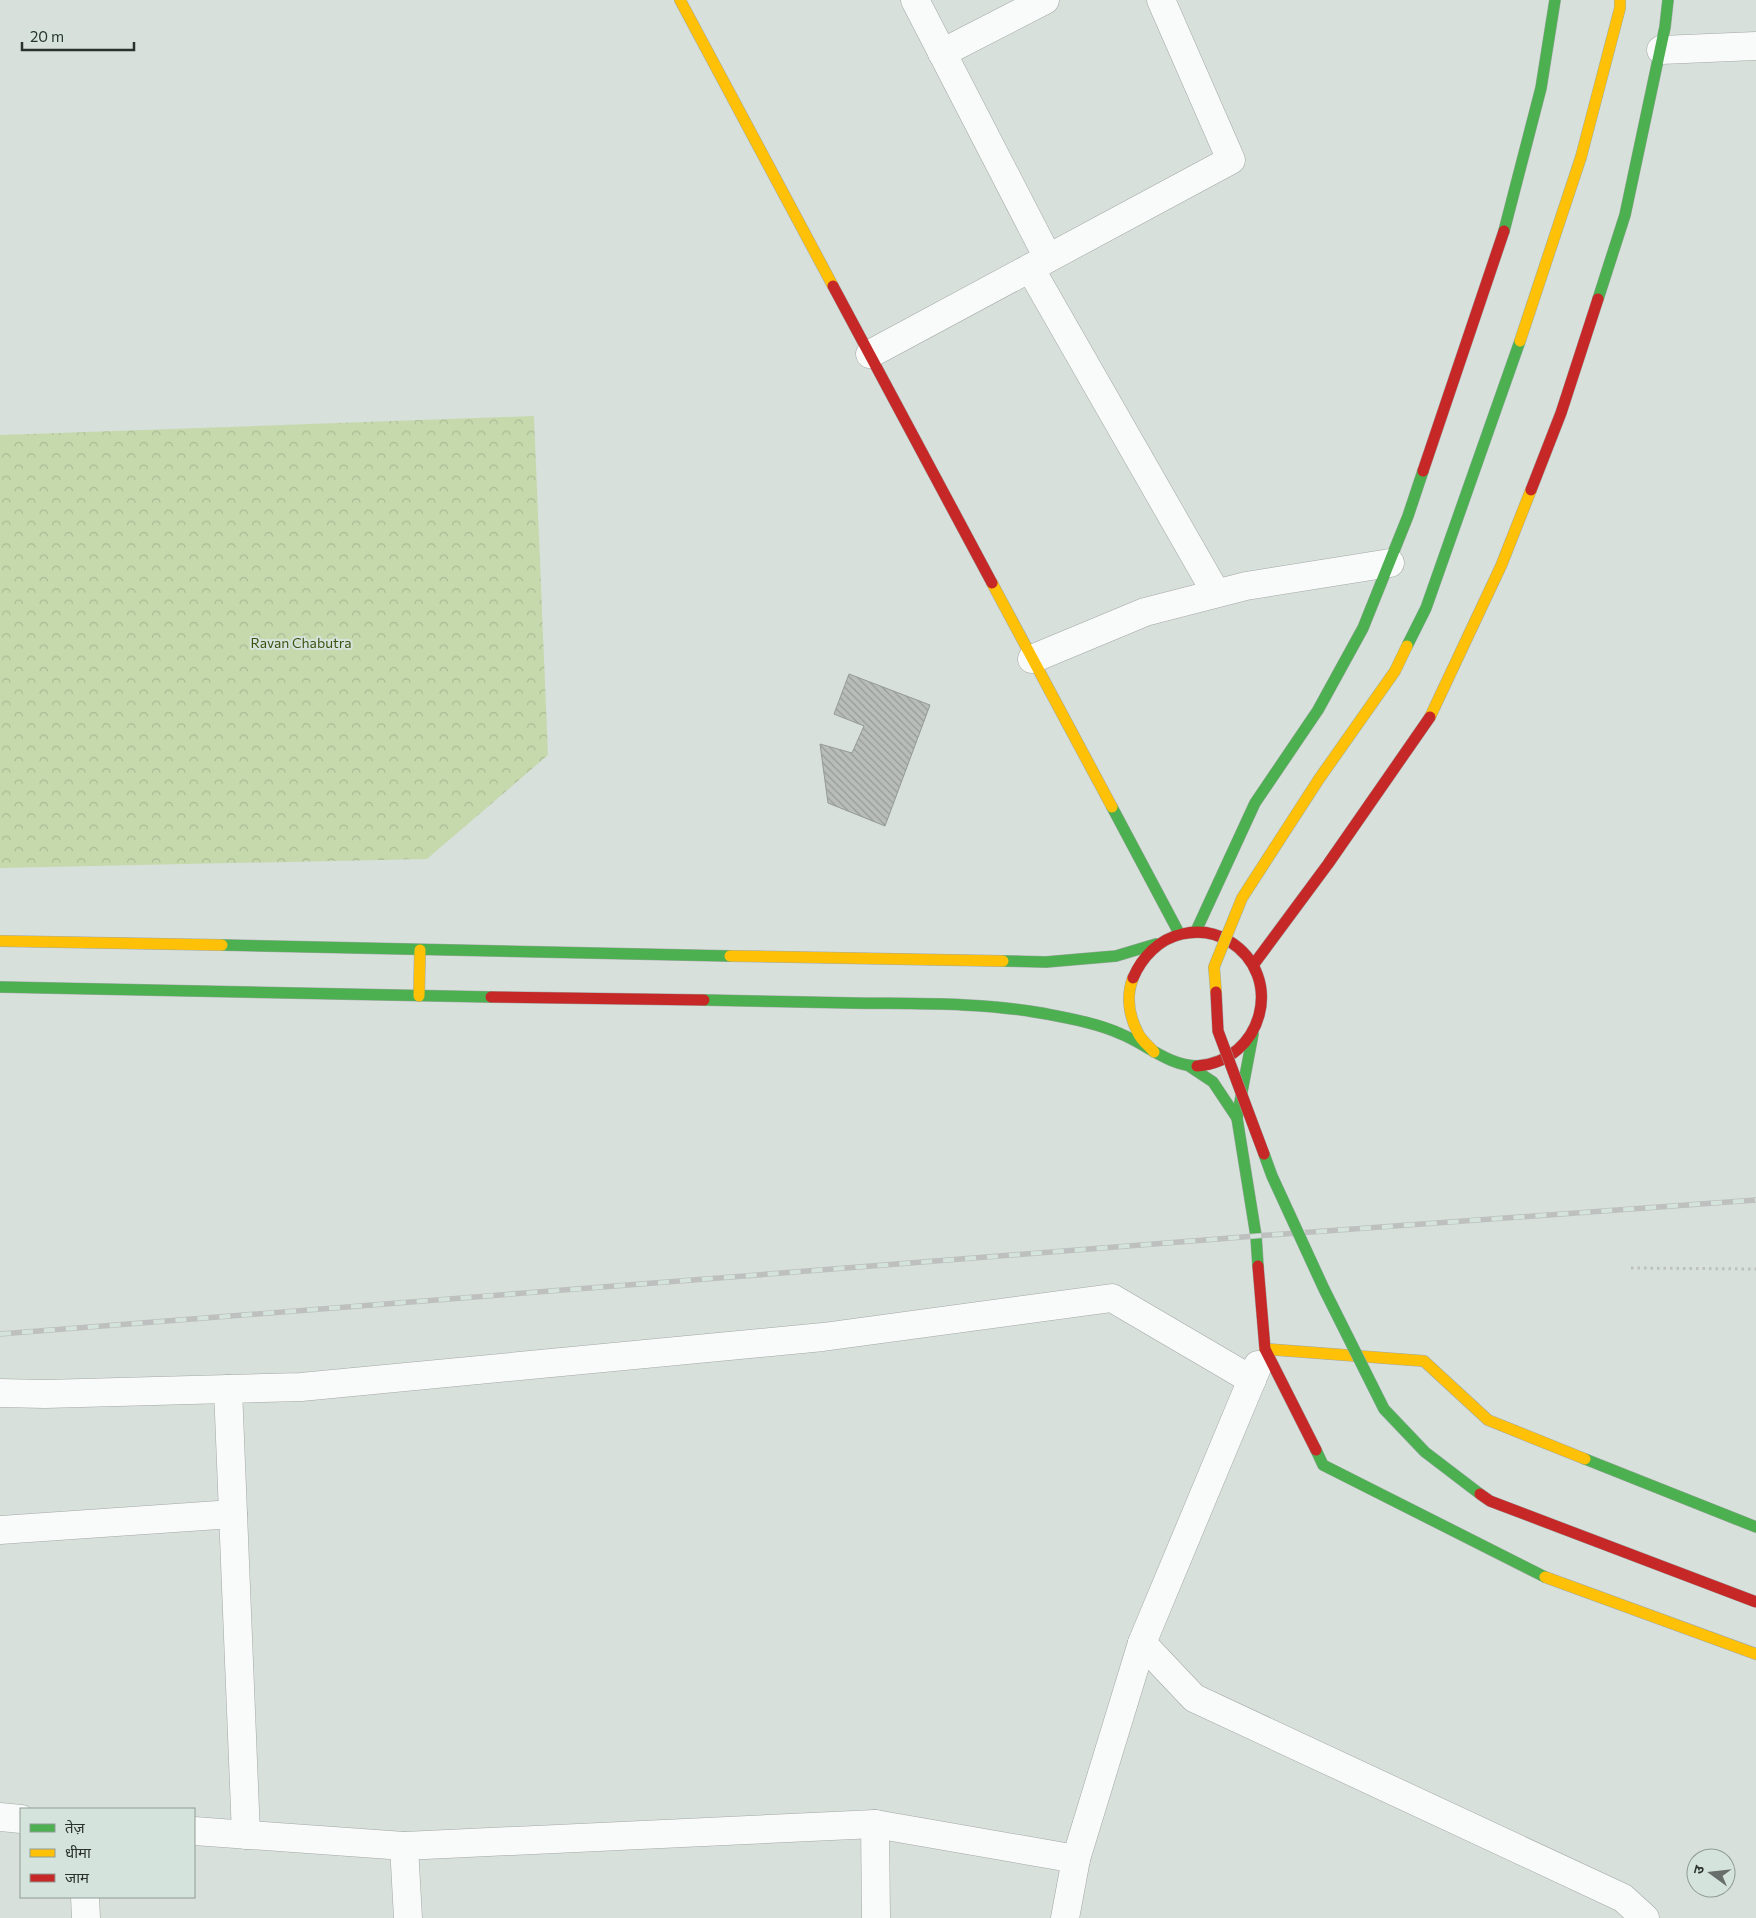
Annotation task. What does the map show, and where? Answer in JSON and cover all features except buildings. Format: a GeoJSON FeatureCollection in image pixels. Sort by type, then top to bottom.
{"type":"FeatureCollection","features":[{"type":"Feature","properties":{"kind":"main road"},"geometry":{"type":"LineString","coordinates":[[680,0],[1179,933]]}},
{"type":"Feature","properties":{"kind":"main road"},"geometry":{"type":"LineString","coordinates":[[1196,931],[1255,804],[1318,710],[1363,628],[1390,563],[1408,516],[1499,248],[1542,88],[1555,0]]}},
{"type":"Feature","properties":{"kind":"main road"},"geometry":{"type":"LineString","coordinates":[[1620,0],[1620,8],[1581,157],[1497,410],[1426,608],[1396,671],[1319,779],[1242,898],[1214,967],[1218,1031],[1272,1176],[1324,1290],[1384,1409],[1424,1452],[1490,1501],[1756,1602]]}},
{"type":"Feature","properties":{"kind":"main road"},"geometry":{"type":"LineString","coordinates":[[1254,964],[1328,864],[1428,720],[1501,566],[1561,413],[1624,216],[1660,50],[1668,0]]}},
{"type":"Feature","properties":{"kind":"main road"},"geometry":{"type":"LineString","coordinates":[[0,941],[1046,962],[1116,956],[1157,943],[1179,933],[1196,931],[1219,935],[1239,947],[1254,964],[1262,987],[1262,1011],[1253,1034],[1238,1118],[1256,1236],[1265,1349],[1323,1464],[1548,1578],[1756,1654]]}},
{"type":"Feature","properties":{"kind":"main road"},"geometry":{"type":"LineString","coordinates":[[1154,1052],[1137,1033],[1129,1009],[1130,984],[1139,961],[1157,943]]}},
{"type":"Feature","properties":{"kind":"main road"},"geometry":{"type":"LineString","coordinates":[[419,996],[420,950]]}},
{"type":"Feature","properties":{"kind":"main road"},"geometry":{"type":"LineString","coordinates":[[0,987],[419,996],[967,1004],[1058,1016],[1120,1032],[1170,1062],[1189,1066],[1208,1065],[1225,1060],[1241,1049],[1253,1034]]}},
{"type":"Feature","properties":{"kind":"main road"},"geometry":{"type":"LineString","coordinates":[[1189,1066],[1213,1082],[1238,1118]]}},
{"type":"Feature","properties":{"kind":"main road"},"geometry":{"type":"LineString","coordinates":[[1265,1349],[1424,1361],[1488,1420],[1756,1526]]}},
{"type":"Feature","properties":{"kind":"street"},"geometry":{"type":"LineString","coordinates":[[915,0],[942,53],[1039,263],[1216,593]]}},
{"type":"Feature","properties":{"kind":"street"},"geometry":{"type":"LineString","coordinates":[[942,53],[1045,0]]}},
{"type":"Feature","properties":{"kind":"street"},"geometry":{"type":"LineString","coordinates":[[870,354],[1231,160],[1161,0]]}},
{"type":"Feature","properties":{"kind":"street"},"geometry":{"type":"LineString","coordinates":[[1660,50],[1756,46]]}},
{"type":"Feature","properties":{"kind":"street"},"geometry":{"type":"LineString","coordinates":[[1032,659],[1145,612],[1246,586],[1390,563]]}},
{"type":"Feature","properties":{"kind":"street"},"geometry":{"type":"LineString","coordinates":[[0,1393],[45,1394],[301,1386],[814,1338],[1112,1298],[1252,1380]]}},
{"type":"Feature","properties":{"kind":"street"},"geometry":{"type":"LineString","coordinates":[[1064,1918],[1076,1859],[1142,1643],[1265,1349]]}},
{"type":"Feature","properties":{"kind":"street"},"geometry":{"type":"LineString","coordinates":[[228,1389],[246,1835]]}},
{"type":"Feature","properties":{"kind":"street"},"geometry":{"type":"LineString","coordinates":[[0,1530],[233,1514]]}},
{"type":"Feature","properties":{"kind":"street"},"geometry":{"type":"LineString","coordinates":[[1142,1643],[1194,1698],[1623,1898],[1645,1918]]}},
{"type":"Feature","properties":{"kind":"street"},"geometry":{"type":"LineString","coordinates":[[0,1817],[20,1819]]}},
{"type":"Feature","properties":{"kind":"street"},"geometry":{"type":"LineString","coordinates":[[195,1831],[404,1846],[875,1824],[1076,1859]]}},
{"type":"Feature","properties":{"kind":"street"},"geometry":{"type":"LineString","coordinates":[[875,1824],[876,1918]]}},
{"type":"Feature","properties":{"kind":"street"},"geometry":{"type":"LineString","coordinates":[[404,1846],[408,1918]]}},
{"type":"Feature","properties":{"kind":"street"},"geometry":{"type":"LineString","coordinates":[[85,1898],[86,1918]]}},
{"type":"Feature","properties":{"kind":"path"},"geometry":{"type":"LineString","coordinates":[[1631,1268],[1756,1269]]}},
{"type":"Feature","properties":{"kind":"green space","name":"Ravan Chabutra"},"geometry":{"type":"Polygon","coordinates":[[[534,416],[548,755],[427,859],[0,868],[0,435],[534,416]]]}},
{"type":"Feature","properties":{"kind":"railway"},"geometry":{"type":"LineString","coordinates":[[0,1334],[1256,1236],[1756,1200]]}},
{"type":"Feature","properties":{"kind":"traffic: fast"},"geometry":{"type":"LineString","coordinates":[[1504,231],[1541,88],[1555,0]]}},
{"type":"Feature","properties":{"kind":"traffic: fast"},"geometry":{"type":"LineString","coordinates":[[1598,299],[1625,215],[1665,27],[1668,0]]}},
{"type":"Feature","properties":{"kind":"traffic: fast"},"geometry":{"type":"LineString","coordinates":[[1407,646],[1426,608],[1520,341]]}},
{"type":"Feature","properties":{"kind":"traffic: fast"},"geometry":{"type":"LineString","coordinates":[[1196,931],[1255,803],[1318,710],[1363,628],[1408,516],[1423,471]]}},
{"type":"Feature","properties":{"kind":"traffic: fast"},"geometry":{"type":"LineString","coordinates":[[1112,807],[1179,933]]}},
{"type":"Feature","properties":{"kind":"traffic: fast"},"geometry":{"type":"LineString","coordinates":[[1003,961],[1046,962],[1116,956],[1156,944]]}},
{"type":"Feature","properties":{"kind":"traffic: fast"},"geometry":{"type":"LineString","coordinates":[[222,945],[730,956]]}},
{"type":"Feature","properties":{"kind":"traffic: fast"},"geometry":{"type":"LineString","coordinates":[[0,987],[491,997]]}},
{"type":"Feature","properties":{"kind":"traffic: fast"},"geometry":{"type":"LineString","coordinates":[[704,1000],[946,1004],[1017,1009],[1071,1019],[1112,1030],[1167,1059],[1197,1066]]}},
{"type":"Feature","properties":{"kind":"traffic: fast"},"geometry":{"type":"LineString","coordinates":[[1253,1034],[1237,1118],[1256,1236],[1258,1266]]}},
{"type":"Feature","properties":{"kind":"traffic: fast"},"geometry":{"type":"LineString","coordinates":[[1189,1066],[1213,1082],[1237,1118]]}},
{"type":"Feature","properties":{"kind":"traffic: fast"},"geometry":{"type":"LineString","coordinates":[[1264,1154],[1272,1176],[1324,1289],[1384,1409],[1425,1452],[1480,1494]]}},
{"type":"Feature","properties":{"kind":"traffic: fast"},"geometry":{"type":"LineString","coordinates":[[1316,1450],[1323,1465],[1545,1577]]}},
{"type":"Feature","properties":{"kind":"traffic: fast"},"geometry":{"type":"LineString","coordinates":[[1585,1459],[1756,1527]]}},
{"type":"Feature","properties":{"kind":"traffic: slow"},"geometry":{"type":"LineString","coordinates":[[680,0],[833,286]]}},
{"type":"Feature","properties":{"kind":"traffic: slow"},"geometry":{"type":"LineString","coordinates":[[1520,341],[1581,157],[1620,8],[1620,0]]}},
{"type":"Feature","properties":{"kind":"traffic: slow"},"geometry":{"type":"LineString","coordinates":[[1430,717],[1501,566],[1531,490]]}},
{"type":"Feature","properties":{"kind":"traffic: slow"},"geometry":{"type":"LineString","coordinates":[[992,583],[1112,807]]}},
{"type":"Feature","properties":{"kind":"traffic: slow"},"geometry":{"type":"LineString","coordinates":[[1216,992],[1214,967],[1242,898],[1319,779],[1395,671],[1407,646]]}},
{"type":"Feature","properties":{"kind":"traffic: slow"},"geometry":{"type":"LineString","coordinates":[[0,941],[222,945]]}},
{"type":"Feature","properties":{"kind":"traffic: slow"},"geometry":{"type":"LineString","coordinates":[[419,996],[420,950]]}},
{"type":"Feature","properties":{"kind":"traffic: slow"},"geometry":{"type":"LineString","coordinates":[[730,956],[1003,961]]}},
{"type":"Feature","properties":{"kind":"traffic: slow"},"geometry":{"type":"LineString","coordinates":[[1133,978],[1129,999],[1132,1020],[1139,1036],[1154,1052]]}},
{"type":"Feature","properties":{"kind":"traffic: slow"},"geometry":{"type":"LineString","coordinates":[[1265,1349],[1424,1361],[1488,1420],[1585,1459]]}},
{"type":"Feature","properties":{"kind":"traffic: slow"},"geometry":{"type":"LineString","coordinates":[[1545,1577],[1756,1654]]}},
{"type":"Feature","properties":{"kind":"traffic: jam"},"geometry":{"type":"LineString","coordinates":[[1423,471],[1504,231]]}},
{"type":"Feature","properties":{"kind":"traffic: jam"},"geometry":{"type":"LineString","coordinates":[[833,286],[992,583]]}},
{"type":"Feature","properties":{"kind":"traffic: jam"},"geometry":{"type":"LineString","coordinates":[[1531,490],[1561,413],[1598,299]]}},
{"type":"Feature","properties":{"kind":"traffic: jam"},"geometry":{"type":"LineString","coordinates":[[1254,964],[1328,864],[1430,717]]}},
{"type":"Feature","properties":{"kind":"traffic: jam"},"geometry":{"type":"LineString","coordinates":[[1133,978],[1141,963],[1152,950],[1174,936],[1188,933],[1200,932],[1218,936],[1229,941],[1247,956],[1257,975],[1261,995],[1259,1015],[1251,1033],[1238,1049],[1220,1061],[1197,1066]]}},
{"type":"Feature","properties":{"kind":"traffic: jam"},"geometry":{"type":"LineString","coordinates":[[1216,992],[1218,1031],[1264,1154]]}},
{"type":"Feature","properties":{"kind":"traffic: jam"},"geometry":{"type":"LineString","coordinates":[[491,997],[704,1000]]}},
{"type":"Feature","properties":{"kind":"traffic: jam"},"geometry":{"type":"LineString","coordinates":[[1258,1266],[1265,1349],[1316,1450]]}},
{"type":"Feature","properties":{"kind":"traffic: jam"},"geometry":{"type":"LineString","coordinates":[[1480,1494],[1490,1501],[1756,1602]]}}]}
